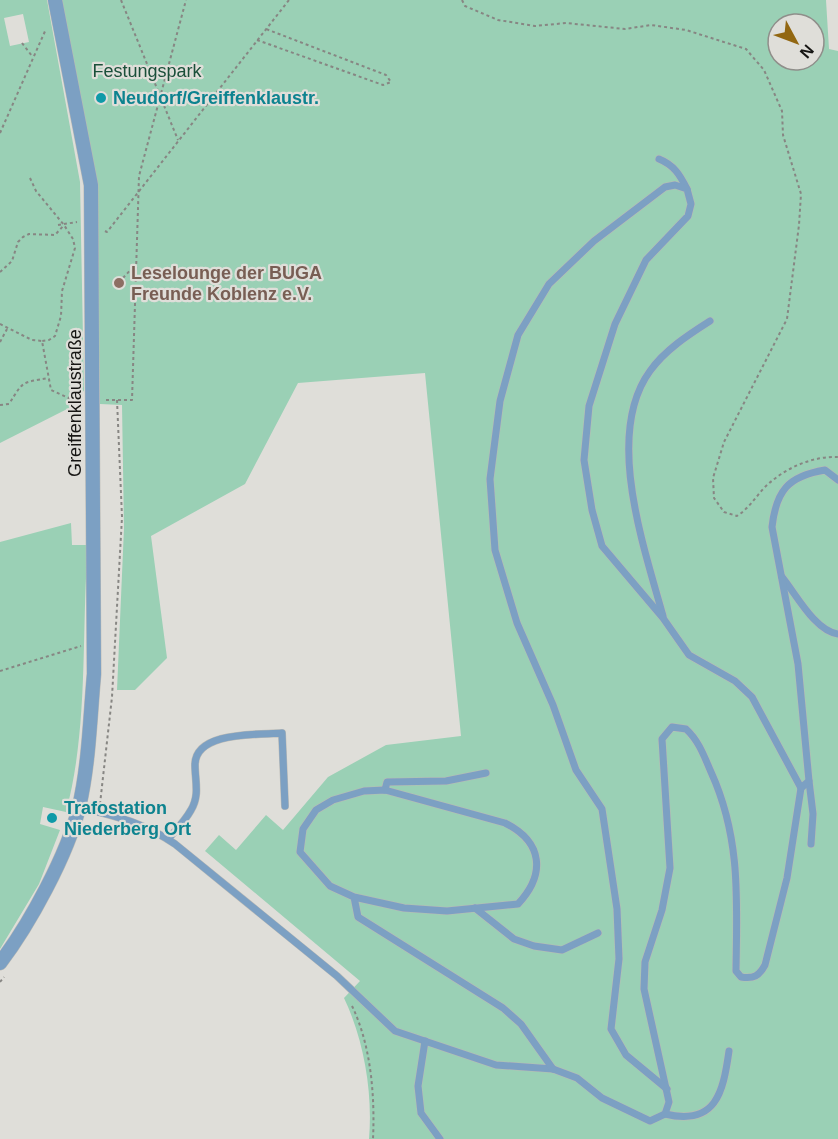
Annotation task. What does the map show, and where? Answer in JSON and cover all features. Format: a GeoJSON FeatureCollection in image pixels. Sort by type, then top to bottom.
{"type":"FeatureCollection","features":[{"type":"Feature","properties":{"kind":"street","name":"Greiffenklaustraße"},"geometry":{"type":"LineString","coordinates":[[0,963],[34,911],[79,808],[88,746],[94,674],[91,185],[56,6]]}},
{"type":"Feature","properties":{"kind":"lane"},"geometry":{"type":"LineString","coordinates":[[658,159],[669,163],[680,175],[691,204],[688,216],[646,260],[615,324],[589,406],[584,460],[592,510],[602,546],[663,618],[689,655],[735,681],[752,696],[801,788],[787,878],[765,965],[760,974],[751,979],[741,977],[736,971],[737,887],[732,831],[720,792],[693,736],[686,729],[672,727],[665,732],[662,739],[670,868],[662,910],[645,962],[644,989],[667,1089],[669,1102],[665,1114]]}},
{"type":"Feature","properties":{"kind":"lane"},"geometry":{"type":"LineString","coordinates":[[667,1089],[626,1055],[611,1029],[619,959],[617,909],[602,809],[576,770],[553,705],[517,623],[495,550],[490,479],[500,401],[518,335],[549,284],[594,241],[664,187],[675,185],[687,189]]}},
{"type":"Feature","properties":{"kind":"lane"},"geometry":{"type":"LineString","coordinates":[[663,618],[635,513],[630,422],[636,397],[650,371],[671,349],[710,321]]}},
{"type":"Feature","properties":{"kind":"lane"},"geometry":{"type":"LineString","coordinates":[[811,844],[813,814],[798,664],[772,527],[775,507],[785,487],[804,474],[825,470],[838,480]]}},
{"type":"Feature","properties":{"kind":"lane"},"geometry":{"type":"LineString","coordinates":[[782,577],[818,622],[832,633],[838,634]]}},
{"type":"Feature","properties":{"kind":"lane"},"geometry":{"type":"LineString","coordinates":[[168,839],[192,809],[198,786],[195,763],[201,748],[215,740],[282,734],[285,806]]}},
{"type":"Feature","properties":{"kind":"lane"},"geometry":{"type":"LineString","coordinates":[[385,790],[387,782],[446,781],[486,773]]}},
{"type":"Feature","properties":{"kind":"lane"},"geometry":{"type":"LineString","coordinates":[[801,788],[809,782]]}},
{"type":"Feature","properties":{"kind":"lane"},"geometry":{"type":"LineString","coordinates":[[385,790],[506,823],[521,831],[533,847],[538,865],[531,890],[518,904],[447,911],[404,908],[354,897],[330,886],[300,852],[303,829],[316,810],[333,800],[364,791],[385,790]]}},
{"type":"Feature","properties":{"kind":"lane"},"geometry":{"type":"LineString","coordinates":[[79,808],[100,812],[156,831],[168,839],[337,976],[395,1031],[496,1065],[553,1069],[577,1078],[602,1098],[650,1121],[665,1114],[684,1119],[695,1118],[708,1109],[718,1097],[724,1083],[729,1051]]}},
{"type":"Feature","properties":{"kind":"lane"},"geometry":{"type":"LineString","coordinates":[[354,897],[358,917],[494,1002],[521,1024],[553,1069]]}},
{"type":"Feature","properties":{"kind":"lane"},"geometry":{"type":"LineString","coordinates":[[475,908],[514,939],[534,946],[562,950],[598,933]]}},
{"type":"Feature","properties":{"kind":"lane"},"geometry":{"type":"LineString","coordinates":[[425,1041],[418,1086],[421,1113],[440,1139]]}},
{"type":"Feature","properties":{"kind":"path"},"geometry":{"type":"LineString","coordinates":[[121,0],[178,140]]}},
{"type":"Feature","properties":{"kind":"path"},"geometry":{"type":"LineString","coordinates":[[42,341],[51,390],[72,399],[132,400],[136,195],[186,0]]}},
{"type":"Feature","properties":{"kind":"path"},"geometry":{"type":"LineString","coordinates":[[107,232],[289,0]]}},
{"type":"Feature","properties":{"kind":"path"},"geometry":{"type":"LineString","coordinates":[[462,0],[465,6],[498,20],[535,26],[566,23],[625,28],[651,25],[686,30],[746,49],[764,70],[782,111],[783,135],[801,194],[792,286],[787,320],[724,442],[712,478],[714,498],[724,512],[737,516],[766,486],[793,467],[824,456],[838,457]]}},
{"type":"Feature","properties":{"kind":"path"},"geometry":{"type":"LineString","coordinates":[[0,133],[56,6]]}},
{"type":"Feature","properties":{"kind":"path"},"geometry":{"type":"LineString","coordinates":[[257,40],[383,85],[391,81],[386,75],[266,29]]}},
{"type":"Feature","properties":{"kind":"path"},"geometry":{"type":"LineString","coordinates":[[22,43],[32,56]]}},
{"type":"Feature","properties":{"kind":"path"},"geometry":{"type":"LineString","coordinates":[[0,324],[32,340],[49,340],[55,336],[61,316],[62,291],[74,254],[73,239],[36,192],[30,178]]}},
{"type":"Feature","properties":{"kind":"path"},"geometry":{"type":"LineString","coordinates":[[58,225],[75,221],[83,226]]}},
{"type":"Feature","properties":{"kind":"path"},"geometry":{"type":"LineString","coordinates":[[0,272],[12,261],[18,242],[23,237],[29,234],[55,235],[64,225]]}},
{"type":"Feature","properties":{"kind":"path"},"geometry":{"type":"LineString","coordinates":[[123,278],[135,265]]}},
{"type":"Feature","properties":{"kind":"path"},"geometry":{"type":"LineString","coordinates":[[0,342],[7,329]]}},
{"type":"Feature","properties":{"kind":"path"},"geometry":{"type":"LineString","coordinates":[[0,405],[9,404],[18,387],[24,383],[49,378]]}},
{"type":"Feature","properties":{"kind":"path"},"geometry":{"type":"LineString","coordinates":[[100,812],[112,697],[122,517],[117,400]]}},
{"type":"Feature","properties":{"kind":"path"},"geometry":{"type":"LineString","coordinates":[[0,670],[93,642]]}},
{"type":"Feature","properties":{"kind":"path"},"geometry":{"type":"LineString","coordinates":[[351,1004],[364,1045],[372,1085],[373,1139]]}},
{"type":"Feature","properties":{"kind":"green space"},"geometry":{"type":"Polygon","coordinates":[[[0,0],[47,0],[80,182],[84,391],[75,396],[75,405],[0,443],[0,0]],[[23,14],[4,18],[10,46],[29,42],[23,14]]]}},
{"type":"Feature","properties":{"kind":"green space","name":"Festungspark"},"geometry":{"type":"Polygon","coordinates":[[[61,0],[826,0],[829,49],[838,51],[838,1139],[369,1139],[370,1103],[366,1067],[357,1031],[344,998],[360,981],[205,851],[219,835],[236,850],[266,815],[283,830],[328,777],[386,745],[461,736],[425,373],[298,383],[245,484],[151,536],[167,658],[135,690],[117,690],[124,528],[122,405],[100,404],[97,254],[61,0]]]}},
{"type":"Feature","properties":{"kind":"green space"},"geometry":{"type":"Polygon","coordinates":[[[71,523],[72,545],[88,545],[81,713],[73,779],[66,812],[43,807],[40,824],[60,830],[39,884],[0,949],[0,542],[71,523]]]}},
{"type":"Feature","properties":{"kind":"place","name":"Neudorf/Greiffenklaustr."},"geometry":{"type":"Point","coordinates":[101,98]}},
{"type":"Feature","properties":{"kind":"place","name":"Leselounge der BUGA Freunde Koblenz e.V."},"geometry":{"type":"Point","coordinates":[119,283]}},
{"type":"Feature","properties":{"kind":"place","name":"Trafostation Niederberg Ort"},"geometry":{"type":"Point","coordinates":[52,818]}}]}
